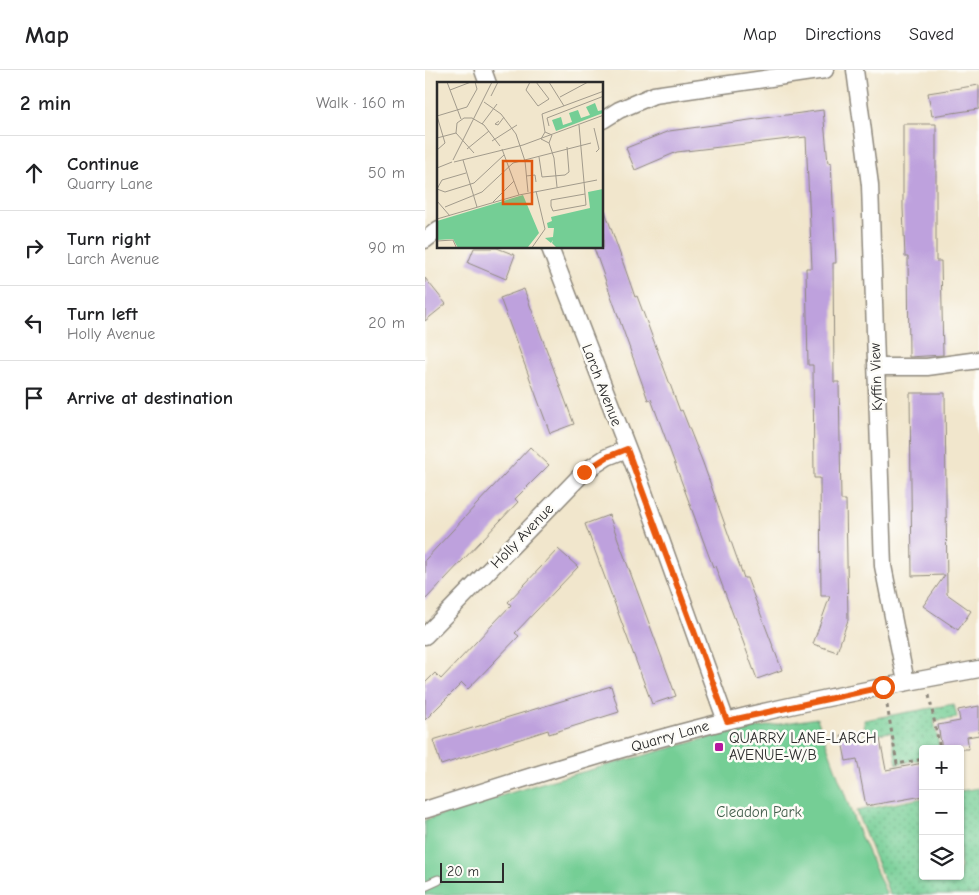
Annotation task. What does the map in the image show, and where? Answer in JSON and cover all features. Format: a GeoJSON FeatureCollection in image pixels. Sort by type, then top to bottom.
{"type":"FeatureCollection","features":[{"type":"Feature","properties":{"kind":"street"},"geometry":{"type":"LineString","coordinates":[[483,70],[487,82]]}},
{"type":"Feature","properties":{"kind":"street"},"geometry":{"type":"LineString","coordinates":[[604,119],[619,110],[654,95],[825,70]]}},
{"type":"Feature","properties":{"kind":"street","name":"Kyffin View"},"geometry":{"type":"LineString","coordinates":[[855,70],[870,185],[883,566],[906,682]]}},
{"type":"Feature","properties":{"kind":"street"},"geometry":{"type":"LineString","coordinates":[[425,240],[437,231]]}},
{"type":"Feature","properties":{"kind":"street","name":"Larch Avenue"},"geometry":{"type":"LineString","coordinates":[[550,249],[627,449],[727,721]]}},
{"type":"Feature","properties":{"kind":"street"},"geometry":{"type":"LineString","coordinates":[[876,367],[927,367],[979,360]]}},
{"type":"Feature","properties":{"kind":"street","name":"Holly Avenue"},"geometry":{"type":"LineString","coordinates":[[425,636],[584,472],[607,457],[627,449]]}},
{"type":"Feature","properties":{"kind":"street","name":"Quarry Lane"},"geometry":{"type":"LineString","coordinates":[[425,810],[542,773],[727,721],[906,682],[979,669]]}},
{"type":"Feature","properties":{"kind":"lane"},"geometry":{"type":"LineString","coordinates":[[425,886],[438,880]]}},
{"type":"Feature","properties":{"kind":"path"},"geometry":{"type":"LineString","coordinates":[[926,678],[939,745]]}},
{"type":"Feature","properties":{"kind":"path"},"geometry":{"type":"LineString","coordinates":[[883,687],[897,764],[919,760]]}},
{"type":"Feature","properties":{"kind":"green space"},"geometry":{"type":"Polygon","coordinates":[[[954,704],[957,718],[934,721],[939,745],[919,745],[919,760],[897,764],[891,732],[865,736],[864,720],[954,704]]]}},
{"type":"Feature","properties":{"kind":"green space","name":"Cleadon Park"},"geometry":{"type":"Polygon","coordinates":[[[817,718],[857,828],[887,895],[425,895],[425,820],[542,783],[730,732],[817,718]]]}},
{"type":"Feature","properties":{"kind":"green space"},"geometry":{"type":"Polygon","coordinates":[[[979,788],[979,895],[890,895],[856,811],[919,799],[919,880],[964,880],[964,790],[979,788]]]}},
{"type":"Feature","properties":{"kind":"building"},"geometry":{"type":"Polygon","coordinates":[[[979,85],[979,109],[932,116],[928,93],[979,85]]]}},
{"type":"Feature","properties":{"kind":"building"},"geometry":{"type":"Polygon","coordinates":[[[823,110],[828,163],[831,162],[836,263],[833,263],[834,382],[839,382],[841,500],[846,500],[848,620],[837,652],[813,644],[830,596],[821,596],[820,478],[814,478],[813,365],[808,365],[806,268],[812,268],[806,137],[677,152],[635,170],[626,148],[669,131],[823,110]]]}},
{"type":"Feature","properties":{"kind":"building"},"geometry":{"type":"Polygon","coordinates":[[[903,124],[936,124],[936,261],[941,261],[943,355],[909,357],[908,257],[905,257],[903,208],[903,124]]]}},
{"type":"Feature","properties":{"kind":"building"},"geometry":{"type":"Polygon","coordinates":[[[604,212],[635,297],[637,296],[680,411],[682,410],[703,463],[744,578],[747,578],[782,670],[757,679],[651,399],[648,400],[594,249],[604,249],[604,212]]]}},
{"type":"Feature","properties":{"kind":"building"},"geometry":{"type":"Polygon","coordinates":[[[474,249],[500,249],[515,255],[506,279],[468,263],[474,249]]]}},
{"type":"Feature","properties":{"kind":"building"},"geometry":{"type":"Polygon","coordinates":[[[425,278],[446,304],[425,321],[425,278]]]}},
{"type":"Feature","properties":{"kind":"building"},"geometry":{"type":"Polygon","coordinates":[[[524,289],[574,424],[550,433],[500,298],[524,289]]]}},
{"type":"Feature","properties":{"kind":"building"},"geometry":{"type":"Polygon","coordinates":[[[910,393],[945,393],[947,594],[971,611],[958,630],[923,606],[945,575],[912,576],[910,393]]]}},
{"type":"Feature","properties":{"kind":"building"},"geometry":{"type":"Polygon","coordinates":[[[530,447],[549,465],[515,499],[518,502],[425,600],[425,560],[530,447]]]}},
{"type":"Feature","properties":{"kind":"building"},"geometry":{"type":"Polygon","coordinates":[[[609,515],[676,696],[652,704],[585,524],[609,515]]]}},
{"type":"Feature","properties":{"kind":"building"},"geometry":{"type":"Polygon","coordinates":[[[558,549],[578,567],[515,633],[519,636],[468,689],[462,683],[425,720],[425,683],[435,673],[441,679],[511,605],[508,602],[558,549]]]}},
{"type":"Feature","properties":{"kind":"building"},"geometry":{"type":"Polygon","coordinates":[[[611,686],[619,712],[549,734],[548,730],[441,765],[433,740],[611,686]]]}},
{"type":"Feature","properties":{"kind":"building"},"geometry":{"type":"Polygon","coordinates":[[[979,706],[979,735],[967,737],[969,749],[964,749],[964,745],[941,745],[938,725],[960,721],[958,710],[979,706]]]}},
{"type":"Feature","properties":{"kind":"building"},"geometry":{"type":"Polygon","coordinates":[[[859,732],[861,742],[880,739],[886,770],[919,764],[919,797],[866,806],[857,759],[846,761],[841,736],[859,732]]]}},
{"type":"Feature","properties":{"kind":"place","name":"QUARRY LANE-LARCH AVENUE-W/B"},"geometry":{"type":"Point","coordinates":[719,747]}},
{"type":"Feature","properties":{"kind":"route"},"geometry":{"type":"LineString","coordinates":[[584,472],[607,457],[627,449],[727,721],[883,687]]}}]}
